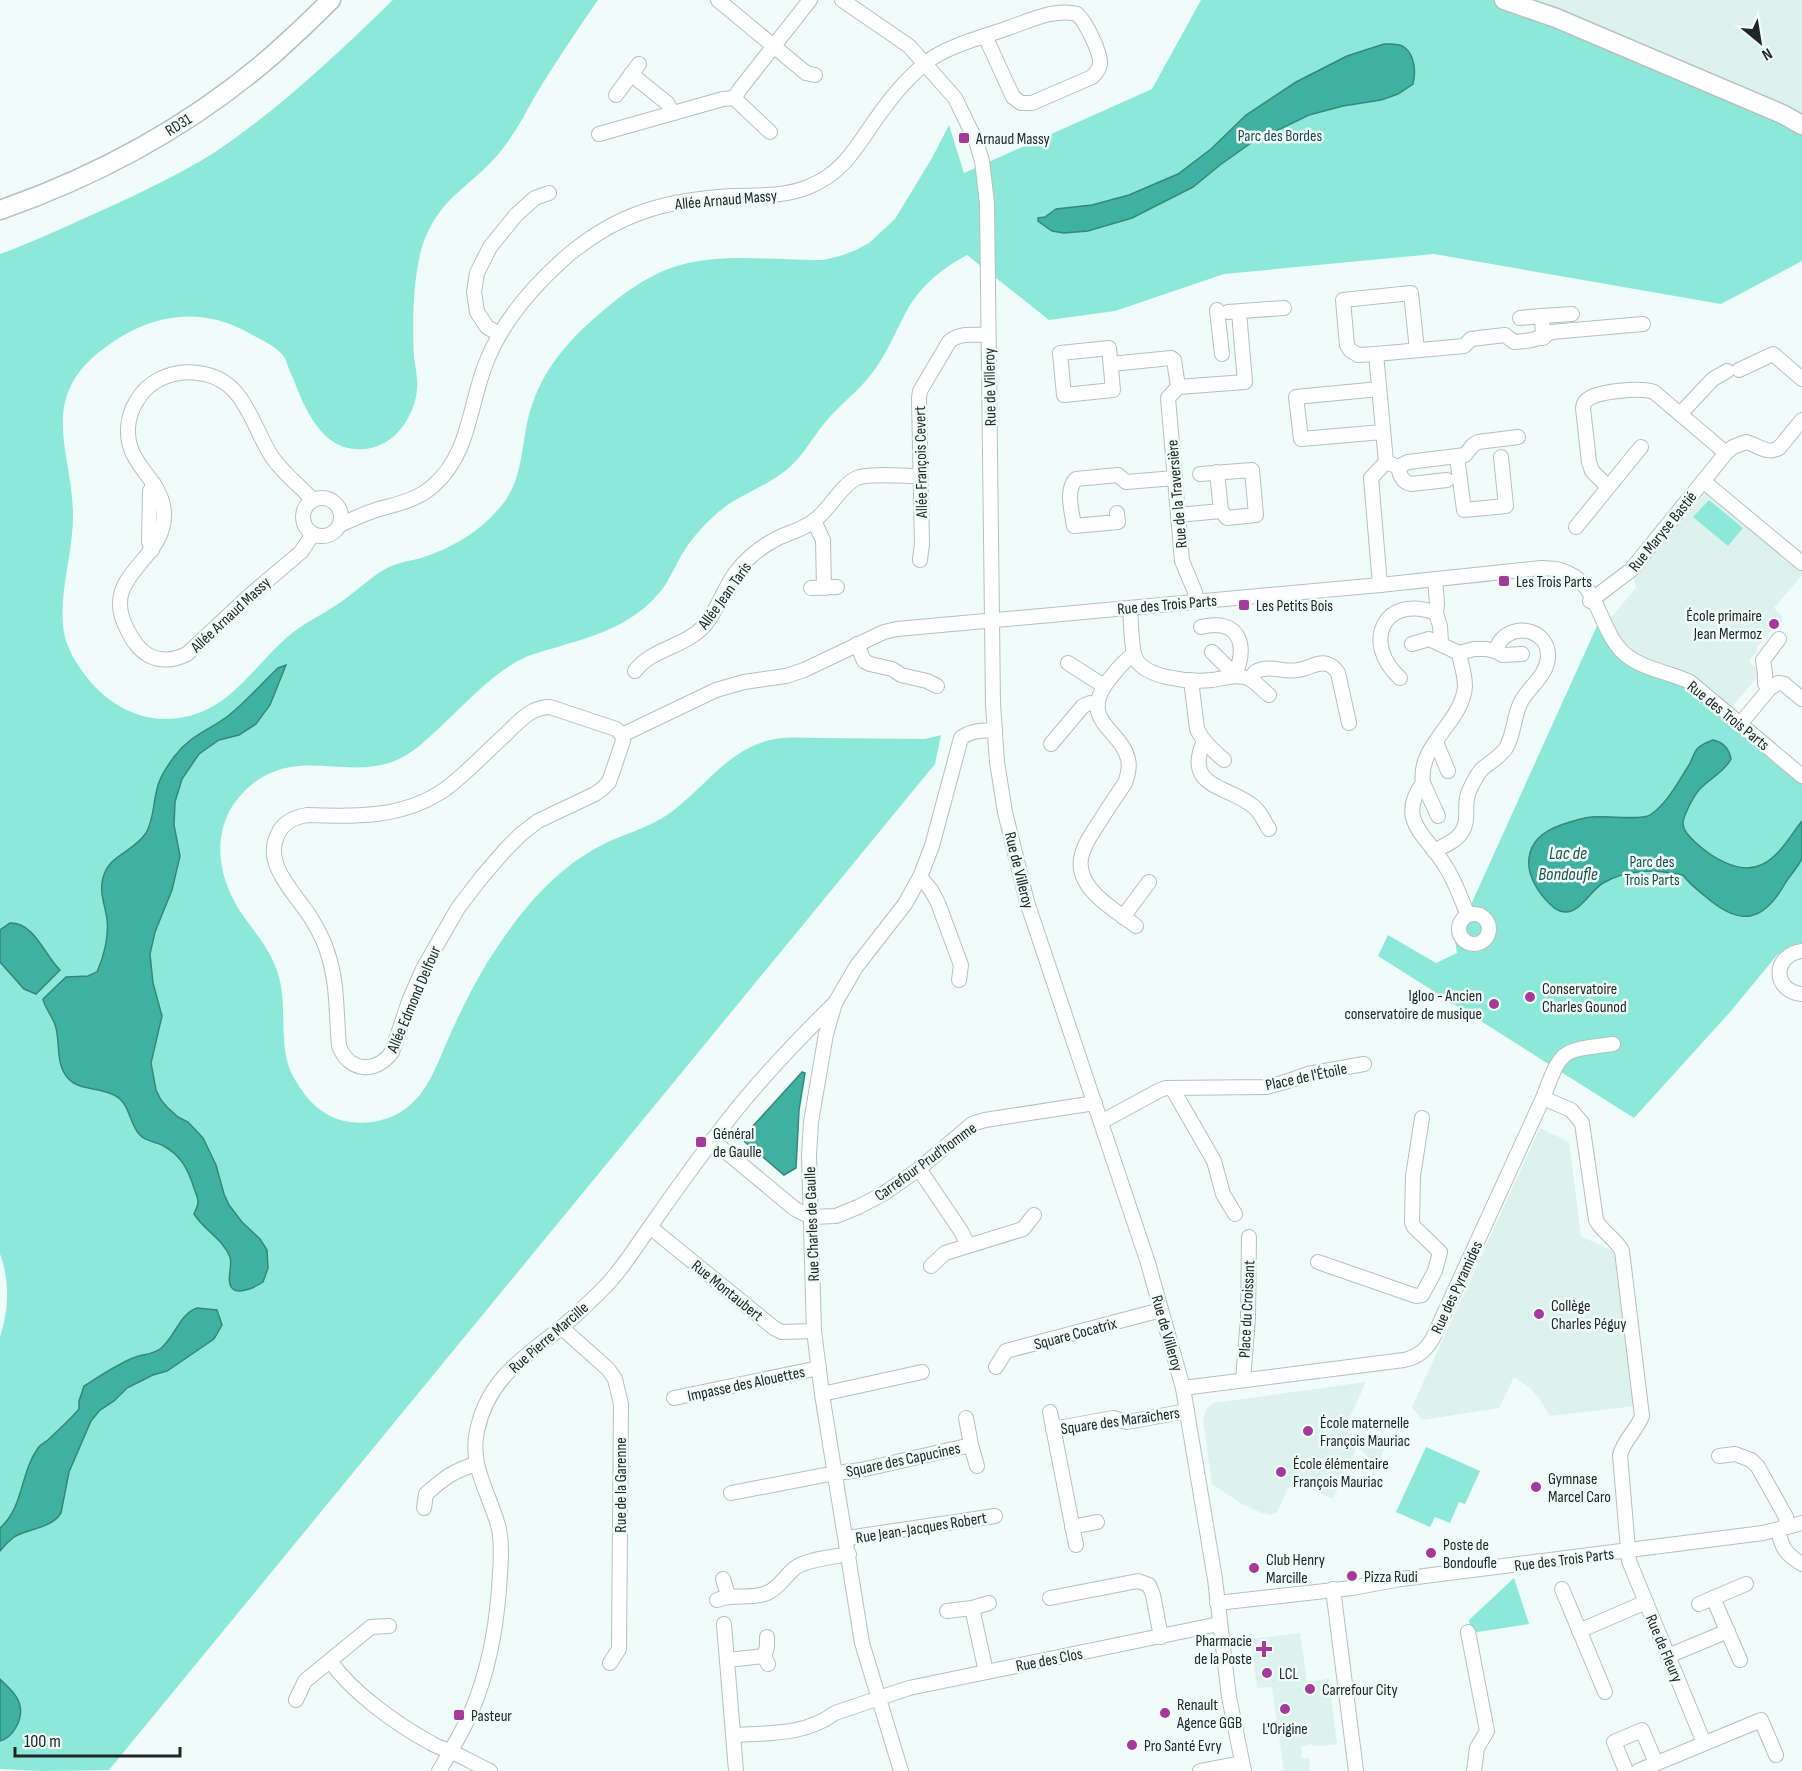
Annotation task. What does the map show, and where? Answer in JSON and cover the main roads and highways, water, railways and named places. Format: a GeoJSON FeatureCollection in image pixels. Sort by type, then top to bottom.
{"type":"FeatureCollection","features":[{"type":"Feature","properties":{"kind":"main road","name":"RD31"},"geometry":{"type":"LineString","coordinates":[[0,210],[77,180],[184,122],[232,88],[274,54],[332,0]]}},
{"type":"Feature","properties":{"kind":"main road"},"geometry":{"type":"LineString","coordinates":[[1504,0],[1556,18],[1782,114],[1802,125]]}},
{"type":"Feature","properties":{"kind":"water"},"geometry":{"type":"Polygon","coordinates":[[[1384,44],[1402,46],[1408,50],[1412,59],[1413,84],[1398,94],[1381,100],[1343,106],[1309,115],[1251,143],[1193,187],[1132,218],[1088,231],[1064,233],[1052,231],[1038,221],[1038,218],[1045,217],[1056,209],[1092,205],[1129,195],[1178,174],[1211,149],[1246,115],[1296,82],[1347,56],[1384,44]]]}},
{"type":"Feature","properties":{"kind":"water"},"geometry":{"type":"Polygon","coordinates":[[[286,665],[270,705],[256,724],[239,735],[219,740],[199,754],[182,779],[175,802],[174,825],[180,856],[172,890],[155,932],[150,954],[153,983],[162,1016],[151,1063],[156,1090],[168,1108],[188,1122],[203,1138],[216,1165],[229,1205],[267,1250],[268,1268],[263,1282],[248,1289],[236,1291],[229,1279],[231,1261],[227,1251],[194,1214],[198,1198],[183,1163],[169,1149],[146,1139],[137,1132],[120,1099],[108,1093],[77,1085],[67,1077],[61,1066],[55,1024],[43,999],[66,977],[88,976],[97,972],[107,939],[107,919],[102,893],[103,878],[110,864],[141,840],[149,828],[158,785],[172,760],[186,743],[228,716],[278,668],[286,665]]]}},
{"type":"Feature","properties":{"kind":"water","name":"Lac de Bondoufle"},"geometry":{"type":"Polygon","coordinates":[[[1713,740],[1725,746],[1731,759],[1698,791],[1685,814],[1684,829],[1695,842],[1726,863],[1744,868],[1753,867],[1773,857],[1802,821],[1802,858],[1769,905],[1761,912],[1751,916],[1741,916],[1719,907],[1683,875],[1653,871],[1612,878],[1599,886],[1576,909],[1565,912],[1554,908],[1538,889],[1529,868],[1529,857],[1538,839],[1548,831],[1583,818],[1639,818],[1650,815],[1672,792],[1697,749],[1713,740]]]}},
{"type":"Feature","properties":{"kind":"water"},"geometry":{"type":"Polygon","coordinates":[[[10,923],[26,928],[60,970],[36,994],[24,989],[0,962],[0,930],[10,923]]]}},
{"type":"Feature","properties":{"kind":"water"},"geometry":{"type":"Polygon","coordinates":[[[802,1072],[805,1073],[799,1110],[796,1168],[784,1175],[745,1142],[743,1137],[802,1072]]]}},
{"type":"Feature","properties":{"kind":"water"},"geometry":{"type":"Polygon","coordinates":[[[197,1308],[217,1310],[222,1325],[214,1339],[167,1371],[127,1388],[114,1401],[100,1410],[91,1421],[69,1472],[61,1513],[52,1522],[14,1537],[0,1551],[0,1528],[14,1510],[32,1458],[39,1447],[79,1409],[84,1386],[127,1361],[160,1349],[170,1339],[186,1315],[197,1308]]]}},
{"type":"Feature","properties":{"kind":"water"},"geometry":{"type":"Polygon","coordinates":[[[0,1679],[15,1695],[21,1711],[13,1732],[0,1741],[0,1679]]]}},
{"type":"Feature","properties":{"kind":"place","name":"Arnaud Massy"},"geometry":{"type":"Point","coordinates":[964,138]}},
{"type":"Feature","properties":{"kind":"place","name":"Les Trois Parts"},"geometry":{"type":"Point","coordinates":[1504,581]}},
{"type":"Feature","properties":{"kind":"place","name":"Les Petits Bois"},"geometry":{"type":"Point","coordinates":[1244,605]}},
{"type":"Feature","properties":{"kind":"place","name":"École primaire Jean Mermoz"},"geometry":{"type":"Point","coordinates":[1774,624]}},
{"type":"Feature","properties":{"kind":"place","name":"Conservatoire Charles Gounod"},"geometry":{"type":"Point","coordinates":[1530,997]}},
{"type":"Feature","properties":{"kind":"place","name":"Igloo - Ancien conservatoire de musique"},"geometry":{"type":"Point","coordinates":[1494,1004]}},
{"type":"Feature","properties":{"kind":"place","name":"Général de Gaulle"},"geometry":{"type":"Point","coordinates":[701,1142]}},
{"type":"Feature","properties":{"kind":"place","name":"Collège Charles Péguy"},"geometry":{"type":"Point","coordinates":[1539,1314]}},
{"type":"Feature","properties":{"kind":"place","name":"École maternelle François Mauriac"},"geometry":{"type":"Point","coordinates":[1308,1431]}},
{"type":"Feature","properties":{"kind":"place","name":"École élémentaire François Mauriac"},"geometry":{"type":"Point","coordinates":[1281,1472]}},
{"type":"Feature","properties":{"kind":"place","name":"Gymnase Marcel Caro"},"geometry":{"type":"Point","coordinates":[1536,1487]}},
{"type":"Feature","properties":{"kind":"place","name":"Poste de Bondoufle"},"geometry":{"type":"Point","coordinates":[1431,1553]}},
{"type":"Feature","properties":{"kind":"place","name":"Club Henry Marcille"},"geometry":{"type":"Point","coordinates":[1254,1568]}},
{"type":"Feature","properties":{"kind":"place","name":"Pizza Rudi"},"geometry":{"type":"Point","coordinates":[1352,1576]}},
{"type":"Feature","properties":{"kind":"place","name":"Pharmacie de la Poste"},"geometry":{"type":"Point","coordinates":[1264,1649]}},
{"type":"Feature","properties":{"kind":"place","name":"LCL"},"geometry":{"type":"Point","coordinates":[1267,1673]}},
{"type":"Feature","properties":{"kind":"place","name":"Carrefour City"},"geometry":{"type":"Point","coordinates":[1310,1689]}},
{"type":"Feature","properties":{"kind":"place","name":"L'Origine"},"geometry":{"type":"Point","coordinates":[1285,1709]}},
{"type":"Feature","properties":{"kind":"place","name":"Renault Agence GGB"},"geometry":{"type":"Point","coordinates":[1165,1713]}},
{"type":"Feature","properties":{"kind":"place","name":"Pasteur"},"geometry":{"type":"Point","coordinates":[459,1715]}},
{"type":"Feature","properties":{"kind":"place","name":"Pro Santé Evry"},"geometry":{"type":"Point","coordinates":[1132,1745]}},
{"type":"Feature","properties":{"kind":"park label","name":"Parc des Bordes"},"geometry":{"type":"Point","coordinates":[1280,135]}},
{"type":"Feature","properties":{"kind":"park label","name":"Parc des Trois Parts"},"geometry":{"type":"Point","coordinates":[1652,870]}}]}
